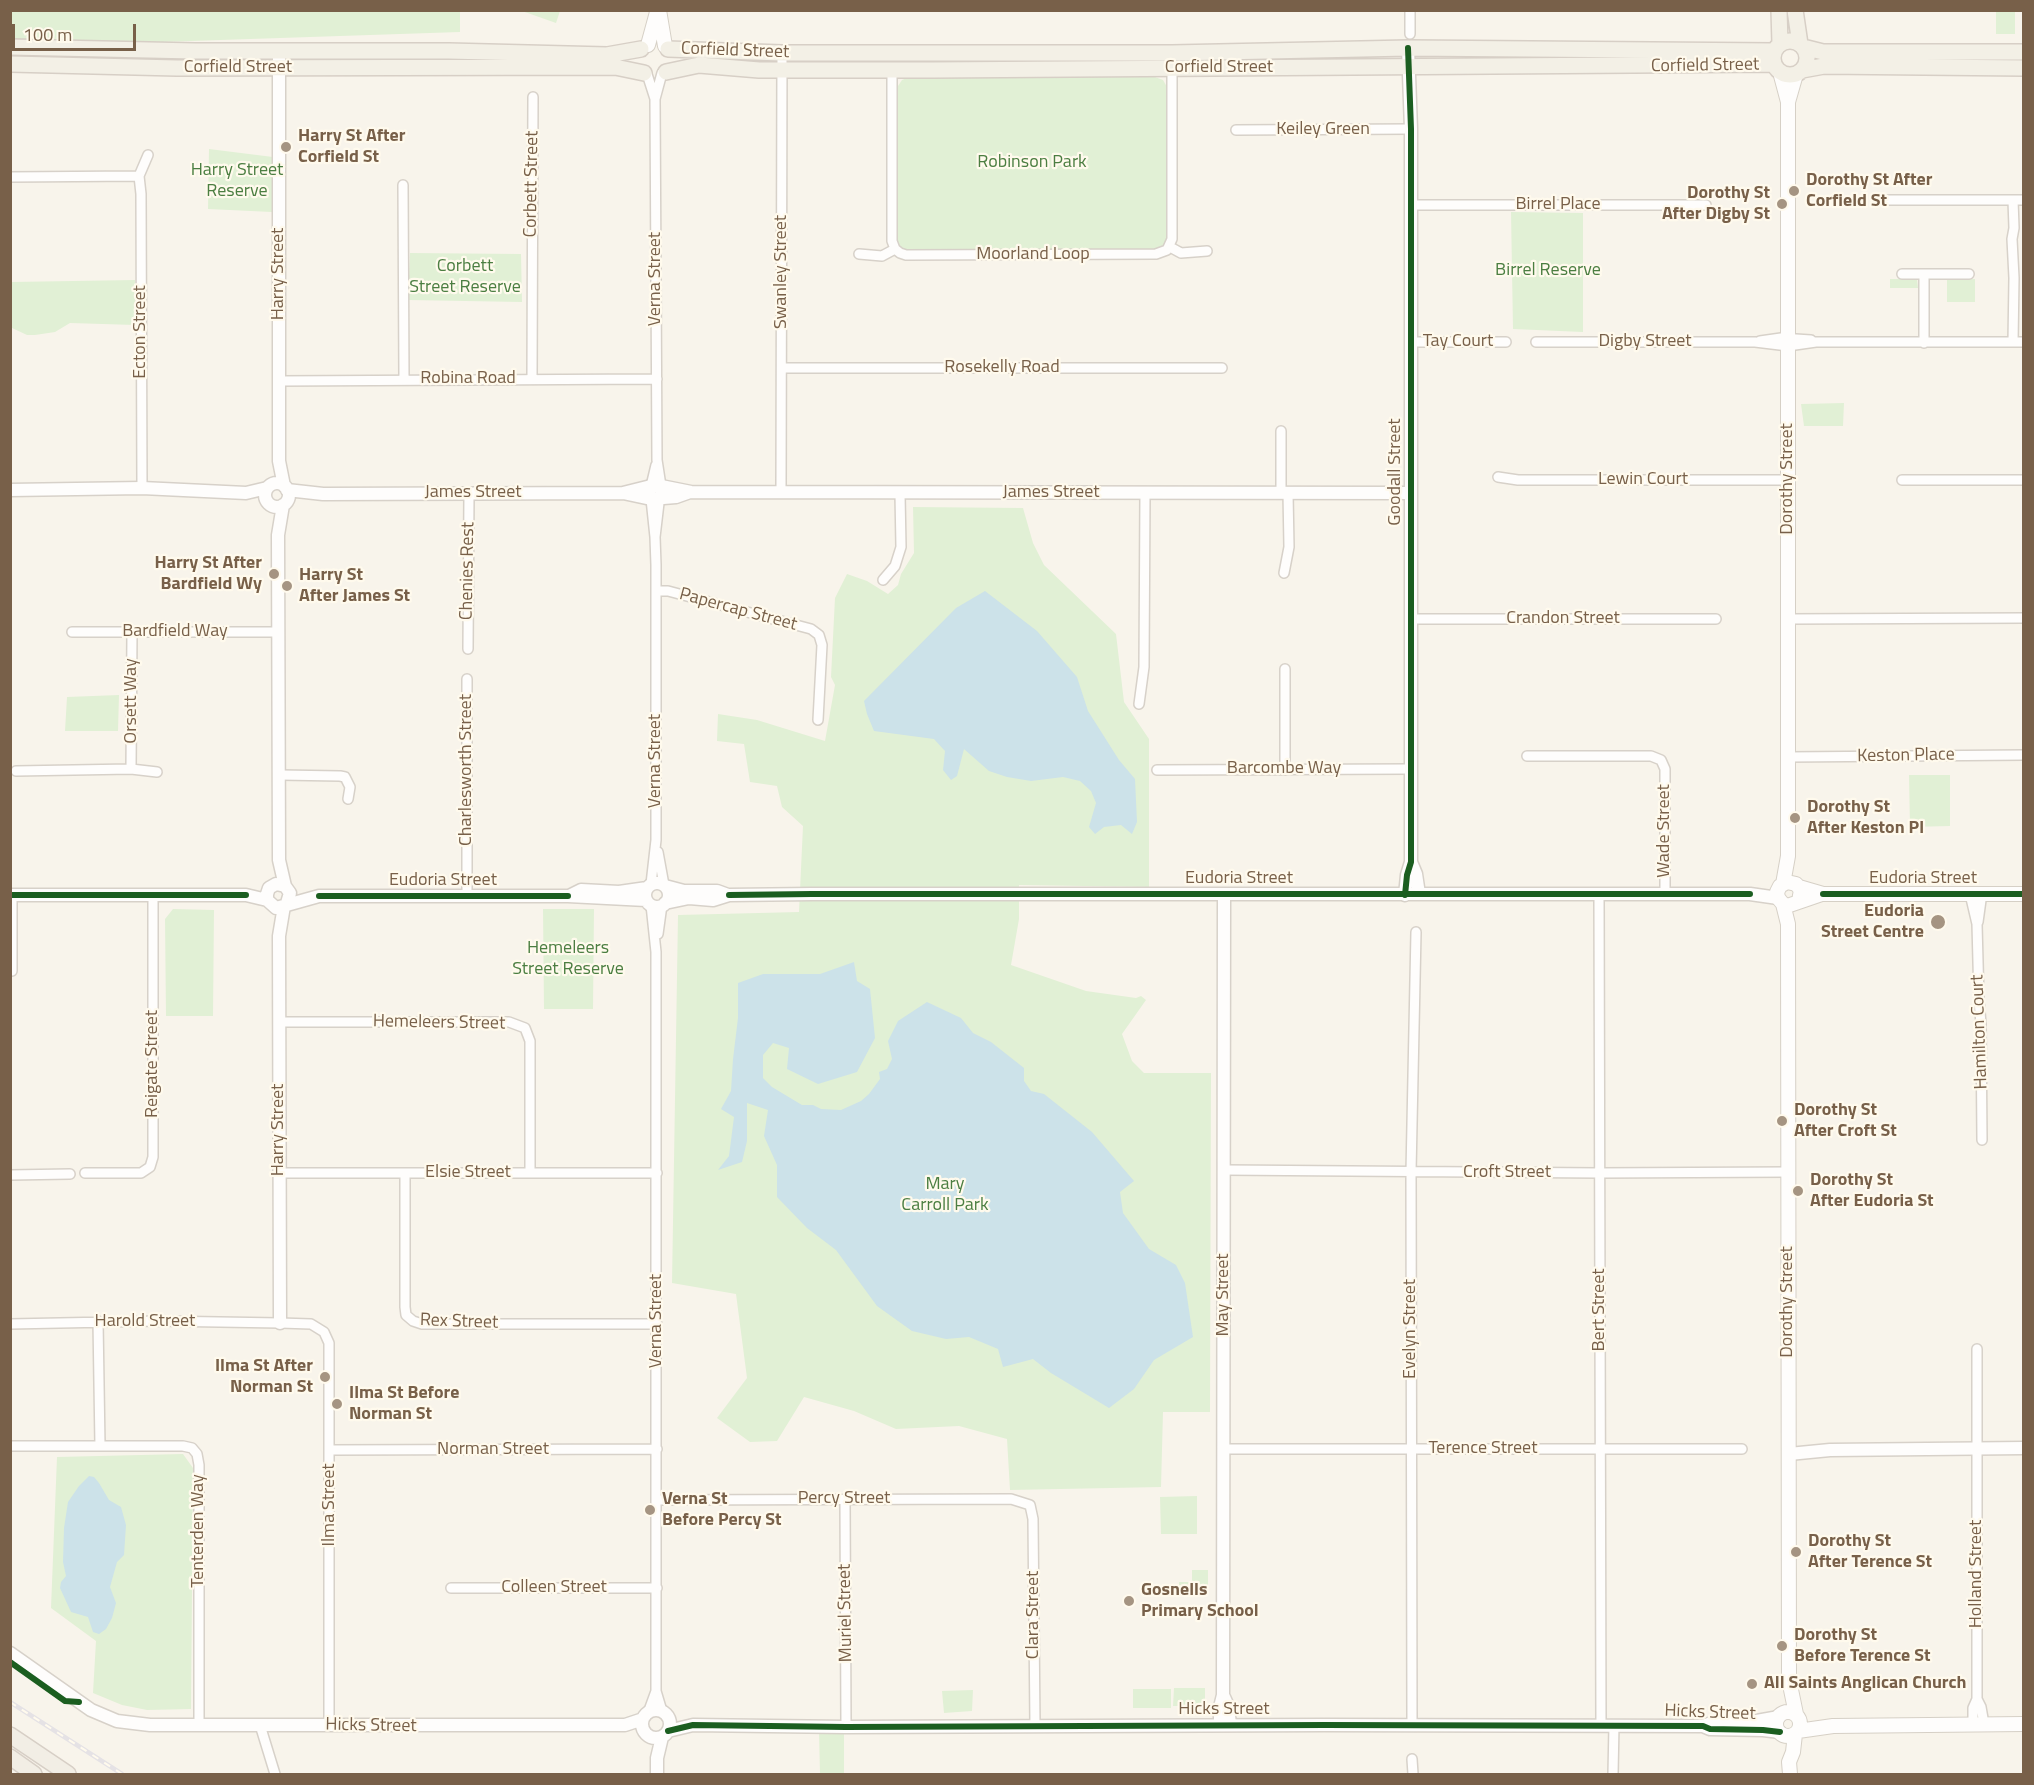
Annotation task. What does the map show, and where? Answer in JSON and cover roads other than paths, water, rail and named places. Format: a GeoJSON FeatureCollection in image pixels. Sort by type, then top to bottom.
{"type":"FeatureCollection","features":[{"type":"Feature","properties":{"kind":"highway"},"geometry":{"type":"LineString","coordinates":[[10,1735],[68,1774]]}},
{"type":"Feature","properties":{"kind":"highway"},"geometry":{"type":"LineString","coordinates":[[10,1757],[34,1774]]}},
{"type":"Feature","properties":{"kind":"main road"},"geometry":{"type":"LineString","coordinates":[[658,10],[666,48],[672,60],[655,73],[637,62],[645,47],[658,10]]}},
{"type":"Feature","properties":{"kind":"main road"},"geometry":{"type":"LineString","coordinates":[[1779,10],[1777,58],[1785,75],[1824,66],[2024,68]]}},
{"type":"Feature","properties":{"kind":"main road"},"geometry":{"type":"LineString","coordinates":[[1795,10],[1801,45],[1807,56],[1805,66],[1799,72]]}},
{"type":"Feature","properties":{"kind":"main road","name":"Corfield Street"},"geometry":{"type":"LineString","coordinates":[[17,47],[449,51],[607,55],[645,47],[782,53],[1172,53],[1409,41],[1777,58]]}},
{"type":"Feature","properties":{"kind":"main road"},"geometry":{"type":"LineString","coordinates":[[1777,58],[1790,41],[1823,52],[2024,52]]}},
{"type":"Feature","properties":{"kind":"main road"},"geometry":{"type":"LineString","coordinates":[[17,47],[28,60],[59,66]]}},
{"type":"Feature","properties":{"kind":"main road"},"geometry":{"type":"LineString","coordinates":[[449,51],[450,60],[453,63],[494,62],[502,68]]}},
{"type":"Feature","properties":{"kind":"main road","name":"Corfield Street"},"geometry":{"type":"LineString","coordinates":[[10,64],[279,68],[615,67],[655,73],[699,65],[782,69],[1172,69],[1409,67],[1777,58]]}},
{"type":"Feature","properties":{"kind":"main road","name":"Dorothy Street"},"geometry":{"type":"LineString","coordinates":[[1777,58],[1788,102],[1789,1715]]}},
{"type":"Feature","properties":{"kind":"main road","name":"Dorothy Street"},"geometry":{"type":"LineString","coordinates":[[1788,102],[1799,72]]}},
{"type":"Feature","properties":{"kind":"main road","name":"Eudoria Street"},"geometry":{"type":"LineString","coordinates":[[1789,893],[2024,894]]}},
{"type":"Feature","properties":{"kind":"main road"},"geometry":{"type":"LineString","coordinates":[[1789,1733],[1800,1724],[1789,1715],[1776,1723],[1789,1733],[1793,1752],[1790,1768]]}},
{"type":"Feature","properties":{"kind":"main road","name":"Hicks Street"},"geometry":{"type":"LineString","coordinates":[[1789,1715],[1833,1726]]}},
{"type":"Feature","properties":{"kind":"main road","name":"Hicks Street"},"geometry":{"type":"LineString","coordinates":[[1789,1733],[1833,1726],[2024,1724]]}},
{"type":"Feature","properties":{"kind":"street"},"geometry":{"type":"LineString","coordinates":[[1409,41],[1410,10]]}},
{"type":"Feature","properties":{"kind":"street","name":"Goodall Street"},"geometry":{"type":"LineString","coordinates":[[1405,895],[1411,862],[1409,41]]}},
{"type":"Feature","properties":{"kind":"street","name":"Harry Street"},"geometry":{"type":"LineString","coordinates":[[279,51],[279,461],[277,495],[280,775],[278,896],[280,1323]]}},
{"type":"Feature","properties":{"kind":"street","name":"Swanley Street"},"geometry":{"type":"LineString","coordinates":[[781,491],[782,53]]}},
{"type":"Feature","properties":{"kind":"street"},"geometry":{"type":"LineString","coordinates":[[1170,247],[1172,230],[1172,53]]}},
{"type":"Feature","properties":{"kind":"street"},"geometry":{"type":"LineString","coordinates":[[892,69],[892,241],[895,249]]}},
{"type":"Feature","properties":{"kind":"street","name":"Verna Street"},"geometry":{"type":"LineString","coordinates":[[646,1725],[656,1690],[657,1588],[655,73]]}},
{"type":"Feature","properties":{"kind":"street","name":"Verna Street"},"geometry":{"type":"LineString","coordinates":[[655,73],[655,99]]}},
{"type":"Feature","properties":{"kind":"street","name":"Corbett Street"},"geometry":{"type":"LineString","coordinates":[[532,379],[533,97]]}},
{"type":"Feature","properties":{"kind":"street","name":"Keiley Green"},"geometry":{"type":"LineString","coordinates":[[1236,130],[1411,129]]}},
{"type":"Feature","properties":{"kind":"street"},"geometry":{"type":"LineString","coordinates":[[10,177],[139,176],[148,154]]}},
{"type":"Feature","properties":{"kind":"street","name":"Ecton Street"},"geometry":{"type":"LineString","coordinates":[[139,176],[141,194],[142,488]]}},
{"type":"Feature","properties":{"kind":"street"},"geometry":{"type":"LineString","coordinates":[[403,185],[404,380]]}},
{"type":"Feature","properties":{"kind":"street"},"geometry":{"type":"LineString","coordinates":[[1889,200],[2018,200],[2013,273],[2018,342]]}},
{"type":"Feature","properties":{"kind":"street","name":"Birrel Place"},"geometry":{"type":"LineString","coordinates":[[1410,205],[1706,205]]}},
{"type":"Feature","properties":{"kind":"street","name":"Moorland Loop"},"geometry":{"type":"LineString","coordinates":[[859,254],[882,256],[895,249],[906,255],[1156,254],[1170,247],[1181,253],[1189,254],[1207,251]]}},
{"type":"Feature","properties":{"kind":"street"},"geometry":{"type":"LineString","coordinates":[[2013,273],[2024,273]]}},
{"type":"Feature","properties":{"kind":"street"},"geometry":{"type":"LineString","coordinates":[[1902,274],[1969,274]]}},
{"type":"Feature","properties":{"kind":"street"},"geometry":{"type":"LineString","coordinates":[[1923,343],[1924,274]]}},
{"type":"Feature","properties":{"kind":"street","name":"Digby Street"},"geometry":{"type":"LineString","coordinates":[[1536,342],[1755,342],[1765,339],[1788,342],[1810,339],[1816,342],[2018,342]]}},
{"type":"Feature","properties":{"kind":"street","name":"Tay Court"},"geometry":{"type":"LineString","coordinates":[[1411,342],[1506,342]]}},
{"type":"Feature","properties":{"kind":"street","name":"Rosekelly Road"},"geometry":{"type":"LineString","coordinates":[[782,368],[1222,368]]}},
{"type":"Feature","properties":{"kind":"street","name":"Robina Road"},"geometry":{"type":"LineString","coordinates":[[279,381],[657,379]]}},
{"type":"Feature","properties":{"kind":"street"},"geometry":{"type":"LineString","coordinates":[[1281,431],[1288,548],[1284,573]]}},
{"type":"Feature","properties":{"kind":"street","name":"Lewin Court"},"geometry":{"type":"LineString","coordinates":[[1498,477],[1518,480],[1788,480]]}},
{"type":"Feature","properties":{"kind":"street"},"geometry":{"type":"LineString","coordinates":[[1902,480],[2024,480]]}},
{"type":"Feature","properties":{"kind":"street","name":"James Street"},"geometry":{"type":"LineString","coordinates":[[10,490],[142,488],[277,495],[781,491],[900,494],[1411,493]]}},
{"type":"Feature","properties":{"kind":"street","name":"Chenies Rest"},"geometry":{"type":"LineString","coordinates":[[468,649],[469,493]]}},
{"type":"Feature","properties":{"kind":"street"},"geometry":{"type":"LineString","coordinates":[[1139,704],[1144,667],[1144,493]]}},
{"type":"Feature","properties":{"kind":"street"},"geometry":{"type":"LineString","coordinates":[[883,580],[895,567],[900,553],[900,494]]}},
{"type":"Feature","properties":{"kind":"street","name":"Papercap Street"},"geometry":{"type":"LineString","coordinates":[[656,591],[668,591],[789,623],[811,629],[819,635],[822,645],[818,720]]}},
{"type":"Feature","properties":{"kind":"street"},"geometry":{"type":"LineString","coordinates":[[1788,619],[2024,618]]}},
{"type":"Feature","properties":{"kind":"street","name":"Crandon Street"},"geometry":{"type":"LineString","coordinates":[[1410,619],[1716,619]]}},
{"type":"Feature","properties":{"kind":"street","name":"Bardfield Way"},"geometry":{"type":"LineString","coordinates":[[72,632],[278,632]]}},
{"type":"Feature","properties":{"kind":"street","name":"Orsett Way"},"geometry":{"type":"LineString","coordinates":[[131,769],[132,633]]}},
{"type":"Feature","properties":{"kind":"street"},"geometry":{"type":"LineString","coordinates":[[1285,669],[1285,770]]}},
{"type":"Feature","properties":{"kind":"street","name":"Charlesworth Street"},"geometry":{"type":"LineString","coordinates":[[467,679],[467,896]]}},
{"type":"Feature","properties":{"kind":"street","name":"Keston Place"},"geometry":{"type":"LineString","coordinates":[[1788,757],[2024,755]]}},
{"type":"Feature","properties":{"kind":"street","name":"Wade Street"},"geometry":{"type":"LineString","coordinates":[[1527,756],[1651,756],[1661,760],[1665,769],[1665,894]]}},
{"type":"Feature","properties":{"kind":"street","name":"Orsett Way"},"geometry":{"type":"LineString","coordinates":[[16,771],[131,769],[158,772]]}},
{"type":"Feature","properties":{"kind":"street","name":"Barcombe Way"},"geometry":{"type":"LineString","coordinates":[[1157,770],[1411,769]]}},
{"type":"Feature","properties":{"kind":"street"},"geometry":{"type":"LineString","coordinates":[[280,775],[345,777],[350,787],[348,799]]}},
{"type":"Feature","properties":{"kind":"street","name":"Goodall Street"},"geometry":{"type":"LineString","coordinates":[[1411,862],[1416,874],[1419,894]]}},
{"type":"Feature","properties":{"kind":"street","name":"Eudoria Street"},"geometry":{"type":"LineString","coordinates":[[11,895],[567,896],[581,890],[713,900],[729,895],[812,894],[1789,893]]}},
{"type":"Feature","properties":{"kind":"street","name":"Reigate Street"},"geometry":{"type":"LineString","coordinates":[[85,1173],[141,1173],[150,1167],[153,1156],[153,894]]}},
{"type":"Feature","properties":{"kind":"street","name":"May Street"},"geometry":{"type":"LineString","coordinates":[[1224,894],[1223,1695],[1220,1707],[1225,1725]]}},
{"type":"Feature","properties":{"kind":"street","name":"Bert Street"},"geometry":{"type":"LineString","coordinates":[[1599,894],[1601,1725]]}},
{"type":"Feature","properties":{"kind":"street","name":"Hamilton Court"},"geometry":{"type":"LineString","coordinates":[[1976,894],[1981,1024],[1982,1140]]}},
{"type":"Feature","properties":{"kind":"street"},"geometry":{"type":"LineString","coordinates":[[11,895],[12,971]]}},
{"type":"Feature","properties":{"kind":"street","name":"Evelyn Street"},"geometry":{"type":"LineString","coordinates":[[1412,1726],[1411,1172],[1416,932]]}},
{"type":"Feature","properties":{"kind":"street","name":"Hemeleers Street"},"geometry":{"type":"LineString","coordinates":[[279,1022],[508,1022],[525,1028],[530,1041],[530,1173]]}},
{"type":"Feature","properties":{"kind":"street","name":"Croft Street"},"geometry":{"type":"LineString","coordinates":[[1225,1170],[1789,1172]]}},
{"type":"Feature","properties":{"kind":"street","name":"Elsie Street"},"geometry":{"type":"LineString","coordinates":[[279,1173],[657,1173]]}},
{"type":"Feature","properties":{"kind":"street","name":"Rex Street"},"geometry":{"type":"LineString","coordinates":[[405,1173],[405,1307],[408,1317],[413,1321],[422,1324],[657,1324]]}},
{"type":"Feature","properties":{"kind":"street"},"geometry":{"type":"LineString","coordinates":[[10,1175],[70,1174]]}},
{"type":"Feature","properties":{"kind":"street"},"geometry":{"type":"LineString","coordinates":[[10,1446],[100,1446],[98,1322]]}},
{"type":"Feature","properties":{"kind":"street","name":"Harold Street"},"geometry":{"type":"LineString","coordinates":[[10,1324],[280,1323]]}},
{"type":"Feature","properties":{"kind":"street","name":"Ilma Street"},"geometry":{"type":"LineString","coordinates":[[280,1323],[315,1326],[321,1329],[328,1340],[329,1725]]}},
{"type":"Feature","properties":{"kind":"street","name":"Holland Street"},"geometry":{"type":"LineString","coordinates":[[1977,1348],[1977,1699],[1981,1707],[1978,1724]]}},
{"type":"Feature","properties":{"kind":"street","name":"Tenterden Way"},"geometry":{"type":"LineString","coordinates":[[100,1446],[183,1446],[192,1448],[197,1454],[199,1465],[200,1725]]}},
{"type":"Feature","properties":{"kind":"street"},"geometry":{"type":"LineString","coordinates":[[1789,1449],[2024,1448]]}},
{"type":"Feature","properties":{"kind":"street","name":"Norman Street"},"geometry":{"type":"LineString","coordinates":[[330,1450],[657,1449]]}},
{"type":"Feature","properties":{"kind":"street","name":"Terence Street"},"geometry":{"type":"LineString","coordinates":[[1224,1449],[1742,1449]]}},
{"type":"Feature","properties":{"kind":"street","name":"Muriel Street"},"geometry":{"type":"LineString","coordinates":[[845,1499],[846,1727]]}},
{"type":"Feature","properties":{"kind":"street","name":"Percy Street"},"geometry":{"type":"LineString","coordinates":[[657,1500],[1011,1499],[1030,1505]]}},
{"type":"Feature","properties":{"kind":"street","name":"Clara Street"},"geometry":{"type":"LineString","coordinates":[[1030,1505],[1033,1519],[1035,1726]]}},
{"type":"Feature","properties":{"kind":"street","name":"Colleen Street"},"geometry":{"type":"LineString","coordinates":[[452,1588],[657,1588]]}},
{"type":"Feature","properties":{"kind":"street","name":"Hicks Street"},"geometry":{"type":"LineString","coordinates":[[10,1653],[91,1710],[117,1721],[150,1725],[646,1725]]}},
{"type":"Feature","properties":{"kind":"street","name":"Verna Street"},"geometry":{"type":"LineString","coordinates":[[656,1690],[665,1714]]}},
{"type":"Feature","properties":{"kind":"street"},"geometry":{"type":"LineString","coordinates":[[646,1725],[658,1710],[665,1714],[670,1724],[657,1758]]}},
{"type":"Feature","properties":{"kind":"street","name":"Hicks Street"},"geometry":{"type":"LineString","coordinates":[[665,1714],[693,1725]]}},
{"type":"Feature","properties":{"kind":"street","name":"Hicks Street"},"geometry":{"type":"LineString","coordinates":[[665,1734],[693,1725],[846,1727],[1703,1726],[1726,1718],[1757,1722],[1789,1715]]}},
{"type":"Feature","properties":{"kind":"street"},"geometry":{"type":"LineString","coordinates":[[260,1725],[274,1774]]}},
{"type":"Feature","properties":{"kind":"street"},"geometry":{"type":"LineString","coordinates":[[646,1725],[655,1738],[665,1734]]}},
{"type":"Feature","properties":{"kind":"street"},"geometry":{"type":"LineString","coordinates":[[646,1725],[657,1758],[657,1774]]}},
{"type":"Feature","properties":{"kind":"street"},"geometry":{"type":"LineString","coordinates":[[1613,1774],[1614,1725]]}},
{"type":"Feature","properties":{"kind":"street","name":"Hicks Street"},"geometry":{"type":"LineString","coordinates":[[1703,1726],[1710,1729],[1789,1733]]}},
{"type":"Feature","properties":{"kind":"street"},"geometry":{"type":"LineString","coordinates":[[1412,1759],[1413,1774]]}},
{"type":"Feature","properties":{"kind":"water"},"geometry":{"type":"Polygon","coordinates":[[[985,591],[1037,631],[1077,677],[1088,711],[1119,760],[1135,779],[1137,822],[1132,834],[1121,825],[1104,827],[1095,834],[1089,827],[1096,803],[1091,791],[1080,781],[1063,777],[1031,781],[1007,777],[989,771],[964,749],[957,776],[951,780],[943,770],[945,751],[934,739],[874,731],[864,701],[956,608],[985,591]]]}},
{"type":"Feature","properties":{"kind":"water"},"geometry":{"type":"Polygon","coordinates":[[[854,962],[857,981],[870,989],[875,1038],[857,1072],[818,1084],[787,1069],[789,1048],[773,1043],[763,1055],[763,1078],[772,1087],[802,1105],[841,1110],[861,1101],[880,1079],[879,1072],[887,1069],[892,1059],[888,1041],[898,1021],[927,1002],[961,1018],[973,1033],[991,1042],[1024,1068],[1024,1081],[1031,1091],[1044,1094],[1092,1132],[1134,1181],[1120,1192],[1123,1213],[1149,1249],[1176,1265],[1185,1283],[1193,1337],[1154,1360],[1134,1389],[1109,1408],[1051,1373],[1033,1359],[1003,1367],[998,1349],[969,1337],[946,1339],[912,1331],[877,1306],[836,1250],[807,1228],[777,1197],[777,1165],[764,1136],[768,1110],[747,1103],[747,1141],[742,1162],[718,1170],[729,1156],[734,1117],[721,1109],[731,1091],[738,1018],[738,983],[763,974],[820,974],[854,962]]]}},
{"type":"Feature","properties":{"kind":"water"},"geometry":{"type":"Polygon","coordinates":[[[89,1476],[94,1477],[99,1483],[109,1500],[121,1507],[126,1525],[124,1555],[117,1562],[110,1587],[116,1603],[106,1629],[99,1634],[93,1632],[88,1617],[71,1612],[60,1588],[66,1576],[63,1562],[64,1528],[68,1502],[89,1476]]]}},
{"type":"Feature","properties":{"kind":"railway"},"geometry":{"type":"LineString","coordinates":[[10,1702],[122,1774]]}},
{"type":"Feature","properties":{"kind":"place","name":"Harry St After Corfield St"},"geometry":{"type":"Point","coordinates":[286,147]}},
{"type":"Feature","properties":{"kind":"place","name":"Dorothy St After Corfield St"},"geometry":{"type":"Point","coordinates":[1794,191]}},
{"type":"Feature","properties":{"kind":"place","name":"Dorothy St After Digby St"},"geometry":{"type":"Point","coordinates":[1782,204]}},
{"type":"Feature","properties":{"kind":"place","name":"Harry St After Bardfield Wy"},"geometry":{"type":"Point","coordinates":[274,574]}},
{"type":"Feature","properties":{"kind":"place","name":"Harry St After James St"},"geometry":{"type":"Point","coordinates":[287,586]}},
{"type":"Feature","properties":{"kind":"place","name":"Dorothy St After Keston Pl"},"geometry":{"type":"Point","coordinates":[1795,818]}},
{"type":"Feature","properties":{"kind":"place","name":"Eudoria Street Centre"},"geometry":{"type":"Point","coordinates":[1938,922]}},
{"type":"Feature","properties":{"kind":"place","name":"Dorothy St After Croft St"},"geometry":{"type":"Point","coordinates":[1782,1121]}},
{"type":"Feature","properties":{"kind":"place","name":"Dorothy St After Eudoria St"},"geometry":{"type":"Point","coordinates":[1798,1191]}},
{"type":"Feature","properties":{"kind":"place","name":"Ilma St After Norman St"},"geometry":{"type":"Point","coordinates":[325,1377]}},
{"type":"Feature","properties":{"kind":"place","name":"Ilma St Before Norman St"},"geometry":{"type":"Point","coordinates":[337,1404]}},
{"type":"Feature","properties":{"kind":"place","name":"Verna St Before Percy St"},"geometry":{"type":"Point","coordinates":[650,1510]}},
{"type":"Feature","properties":{"kind":"place","name":"Dorothy St After Terence St"},"geometry":{"type":"Point","coordinates":[1796,1552]}},
{"type":"Feature","properties":{"kind":"place","name":"Gosnells Primary School"},"geometry":{"type":"Point","coordinates":[1129,1601]}},
{"type":"Feature","properties":{"kind":"place","name":"Dorothy St Before Terence St"},"geometry":{"type":"Point","coordinates":[1782,1646]}},
{"type":"Feature","properties":{"kind":"place","name":"All Saints Anglican Church"},"geometry":{"type":"Point","coordinates":[1752,1684]}},
{"type":"Feature","properties":{"kind":"park label","name":"Robinson Park"},"geometry":{"type":"Point","coordinates":[1032,163]}},
{"type":"Feature","properties":{"kind":"park label","name":"Harry Street Reserve"},"geometry":{"type":"Point","coordinates":[237,181]}},
{"type":"Feature","properties":{"kind":"park label","name":"Birrel Reserve"},"geometry":{"type":"Point","coordinates":[1548,271]}},
{"type":"Feature","properties":{"kind":"park label","name":"Corbett Street Reserve"},"geometry":{"type":"Point","coordinates":[465,277]}},
{"type":"Feature","properties":{"kind":"park label","name":"Hemeleers Street Reserve"},"geometry":{"type":"Point","coordinates":[568,959]}},
{"type":"Feature","properties":{"kind":"park label","name":"Mary Carroll Park"},"geometry":{"type":"Point","coordinates":[945,1195]}}]}
